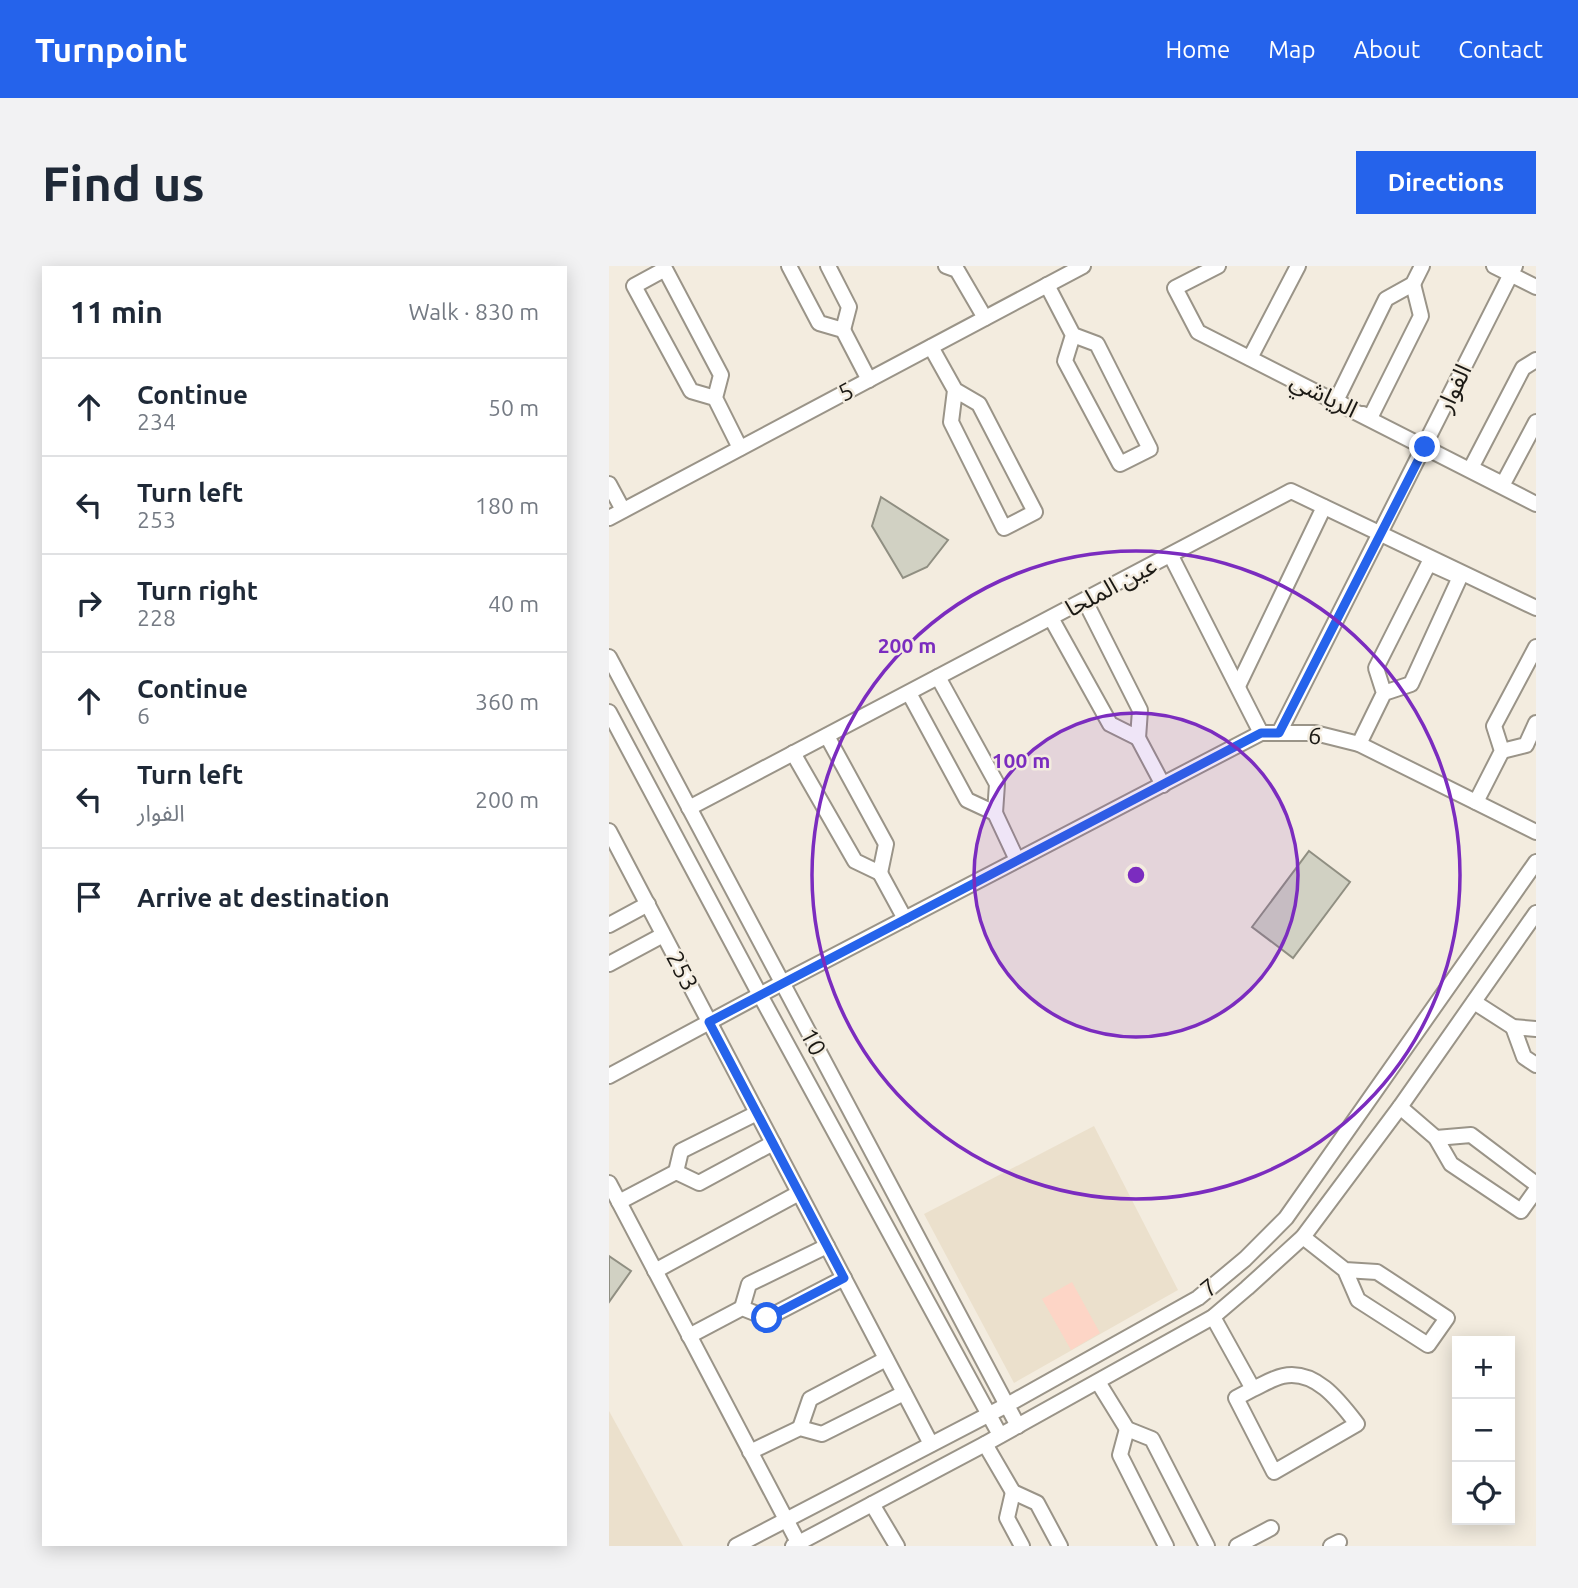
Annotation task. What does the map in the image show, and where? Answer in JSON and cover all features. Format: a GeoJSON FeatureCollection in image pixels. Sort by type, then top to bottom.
{"type":"FeatureCollection","features":[{"type":"Feature","properties":{"kind":"street"},"geometry":{"type":"LineString","coordinates":[[789,266],[820,323],[842,330],[869,380]]}},
{"type":"Feature","properties":{"kind":"street"},"geometry":{"type":"LineString","coordinates":[[828,266],[849,307],[842,330]]}},
{"type":"Feature","properties":{"kind":"street","name":"5"},"geometry":{"type":"LineString","coordinates":[[609,517],[1083,266]]}},
{"type":"Feature","properties":{"kind":"street","name":"الرياشي"},"geometry":{"type":"LineString","coordinates":[[1218,266],[1175,288],[1198,332],[1536,504]]}},
{"type":"Feature","properties":{"kind":"street"},"geometry":{"type":"LineString","coordinates":[[1250,358],[1298,266]]}},
{"type":"Feature","properties":{"kind":"street"},"geometry":{"type":"LineString","coordinates":[[1413,284],[1422,316],[1370,418],[1336,401],[1386,299],[1413,284],[1422,266]]}},
{"type":"Feature","properties":{"kind":"street"},"geometry":{"type":"LineString","coordinates":[[1493,266],[1512,270],[1536,286]]}},
{"type":"Feature","properties":{"kind":"street"},"geometry":{"type":"LineString","coordinates":[[953,267],[985,318]]}},
{"type":"Feature","properties":{"kind":"street"},"geometry":{"type":"LineString","coordinates":[[715,398],[691,391],[634,286],[666,269],[721,375],[715,398],[740,448]]}},
{"type":"Feature","properties":{"kind":"street","name":"الفوار"},"geometry":{"type":"LineString","coordinates":[[1279,733],[1512,270]]}},
{"type":"Feature","properties":{"kind":"street"},"geometry":{"type":"LineString","coordinates":[[1047,285],[1073,335],[1097,344],[1150,449],[1120,464],[1065,361],[1073,335]]}},
{"type":"Feature","properties":{"kind":"street"},"geometry":{"type":"LineString","coordinates":[[931,347],[955,390],[979,404],[1035,512],[1004,528],[951,422],[955,390]]}},
{"type":"Feature","properties":{"kind":"street"},"geometry":{"type":"LineString","coordinates":[[1536,360],[1523,368],[1471,468],[1503,484],[1536,422]]}},
{"type":"Feature","properties":{"kind":"street"},"geometry":{"type":"LineString","coordinates":[[609,484],[623,510]]}},
{"type":"Feature","properties":{"kind":"street","name":"عين الملحا"},"geometry":{"type":"LineString","coordinates":[[689,808],[1291,491],[1536,608]]}},
{"type":"Feature","properties":{"kind":"street"},"geometry":{"type":"LineString","coordinates":[[1238,686],[1324,507]]}},
{"type":"Feature","properties":{"kind":"street"},"geometry":{"type":"LineString","coordinates":[[1171,556],[1261,733]]}},
{"type":"Feature","properties":{"kind":"street"},"geometry":{"type":"LineString","coordinates":[[1359,744],[1384,693],[1377,668],[1429,563],[1460,577],[1411,684],[1384,693]]}},
{"type":"Feature","properties":{"kind":"street"},"geometry":{"type":"LineString","coordinates":[[1085,601],[1140,710],[1139,738],[1163,785]]}},
{"type":"Feature","properties":{"kind":"street"},"geometry":{"type":"LineString","coordinates":[[1051,618],[1110,724],[1139,738]]}},
{"type":"Feature","properties":{"kind":"street"},"geometry":{"type":"LineString","coordinates":[[1476,802],[1502,751],[1494,726],[1536,647]]}},
{"type":"Feature","properties":{"kind":"street","name":"10"},"geometry":{"type":"LineString","coordinates":[[609,657],[1018,1426]]}},
{"type":"Feature","properties":{"kind":"street"},"geometry":{"type":"LineString","coordinates":[[938,677],[997,784],[995,813],[1017,860]]}},
{"type":"Feature","properties":{"kind":"street"},"geometry":{"type":"LineString","coordinates":[[909,693],[967,800],[995,813]]}},
{"type":"Feature","properties":{"kind":"street","name":"10"},"geometry":{"type":"LineString","coordinates":[[609,712],[759,995],[1000,1435]]}},
{"type":"Feature","properties":{"kind":"street"},"geometry":{"type":"LineString","coordinates":[[1502,751],[1526,745],[1536,723]]}},
{"type":"Feature","properties":{"kind":"street","name":"6"},"geometry":{"type":"LineString","coordinates":[[609,1076],[1261,733],[1315,733],[1359,744],[1536,832]]}},
{"type":"Feature","properties":{"kind":"street"},"geometry":{"type":"LineString","coordinates":[[827,736],[886,844],[880,873]]}},
{"type":"Feature","properties":{"kind":"street"},"geometry":{"type":"LineString","coordinates":[[793,754],[855,861],[880,873],[905,919]]}},
{"type":"Feature","properties":{"kind":"street","name":"253"},"geometry":{"type":"LineString","coordinates":[[609,831],[931,1444]]}},
{"type":"Feature","properties":{"kind":"street","name":"7"},"geometry":{"type":"LineString","coordinates":[[736,1546],[1007,1405],[1198,1298],[1245,1259],[1286,1218],[1536,862]]}},
{"type":"Feature","properties":{"kind":"street"},"geometry":{"type":"LineString","coordinates":[[609,925],[647,904]]}},
{"type":"Feature","properties":{"kind":"street","name":"7"},"geometry":{"type":"LineString","coordinates":[[797,1545],[1213,1317],[1303,1237],[1400,1107],[1536,913]]}},
{"type":"Feature","properties":{"kind":"street"},"geometry":{"type":"LineString","coordinates":[[609,964],[663,935]]}},
{"type":"Feature","properties":{"kind":"street"},"geometry":{"type":"LineString","coordinates":[[1474,1002],[1513,1027],[1536,1029]]}},
{"type":"Feature","properties":{"kind":"street"},"geometry":{"type":"LineString","coordinates":[[1513,1027],[1524,1057],[1536,1065]]}},
{"type":"Feature","properties":{"kind":"street"},"geometry":{"type":"LineString","coordinates":[[1400,1107],[1436,1138],[1451,1164],[1521,1211],[1536,1190]]}},
{"type":"Feature","properties":{"kind":"street"},"geometry":{"type":"LineString","coordinates":[[619,1202],[676,1172],[681,1151],[757,1113]]}},
{"type":"Feature","properties":{"kind":"street"},"geometry":{"type":"LineString","coordinates":[[1436,1138],[1471,1135],[1536,1184]]}},
{"type":"Feature","properties":{"kind":"street"},"geometry":{"type":"LineString","coordinates":[[676,1172],[699,1184],[773,1143]]}},
{"type":"Feature","properties":{"kind":"street"},"geometry":{"type":"LineString","coordinates":[[609,1183],[797,1545]]}},
{"type":"Feature","properties":{"kind":"street"},"geometry":{"type":"LineString","coordinates":[[655,1271],[799,1193]]}},
{"type":"Feature","properties":{"kind":"street"},"geometry":{"type":"LineString","coordinates":[[1303,1237],[1345,1269],[1358,1300],[1429,1345],[1447,1318],[1377,1272],[1345,1269]]}},
{"type":"Feature","properties":{"kind":"street"},"geometry":{"type":"LineString","coordinates":[[689,1336],[742,1308],[749,1284],[827,1247]]}},
{"type":"Feature","properties":{"kind":"street"},"geometry":{"type":"LineString","coordinates":[[742,1308],[767,1318],[844,1278]]}},
{"type":"Feature","properties":{"kind":"street"},"geometry":{"type":"LineString","coordinates":[[1213,1317],[1252,1389]]}},
{"type":"Feature","properties":{"kind":"street"},"geometry":{"type":"LineString","coordinates":[[800,1428],[810,1399],[886,1359]]}},
{"type":"Feature","properties":{"kind":"street"},"geometry":{"type":"LineString","coordinates":[[1284,1376],[1306,1377],[1335,1395],[1357,1424],[1274,1472],[1237,1398],[1252,1389],[1284,1376]]}},
{"type":"Feature","properties":{"kind":"street"},"geometry":{"type":"LineString","coordinates":[[1098,1382],[1127,1429],[1152,1439],[1207,1546]]}},
{"type":"Feature","properties":{"kind":"street"},"geometry":{"type":"LineString","coordinates":[[750,1452],[800,1428],[822,1433],[904,1393]]}},
{"type":"Feature","properties":{"kind":"street"},"geometry":{"type":"LineString","coordinates":[[1127,1429],[1121,1455],[1166,1546]]}},
{"type":"Feature","properties":{"kind":"street"},"geometry":{"type":"LineString","coordinates":[[985,1444],[1013,1492],[1037,1503],[1060,1546]]}},
{"type":"Feature","properties":{"kind":"street"},"geometry":{"type":"LineString","coordinates":[[1013,1492],[1007,1518],[1022,1546]]}},
{"type":"Feature","properties":{"kind":"street"},"geometry":{"type":"LineString","coordinates":[[872,1504],[895,1545]]}},
{"type":"Feature","properties":{"kind":"street"},"geometry":{"type":"LineString","coordinates":[[1237,1546],[1271,1528]]}},
{"type":"Feature","properties":{"kind":"shaded area"},"geometry":{"type":"Polygon","coordinates":[[[1094,1126],[1178,1290],[1014,1383],[924,1214],[1094,1126]]]}},
{"type":"Feature","properties":{"kind":"shaded area"},"geometry":{"type":"Polygon","coordinates":[[[1072,1282],[1100,1333],[1071,1350],[1042,1299],[1072,1282]]]}},
{"type":"Feature","properties":{"kind":"shaded area"},"geometry":{"type":"Polygon","coordinates":[[[609,1411],[683,1546],[609,1546],[609,1411]]]}},
{"type":"Feature","properties":{"kind":"building"},"geometry":{"type":"Polygon","coordinates":[[[881,497],[948,540],[927,567],[903,578],[872,526],[881,497]]]}},
{"type":"Feature","properties":{"kind":"building"},"geometry":{"type":"Polygon","coordinates":[[[1309,851],[1350,882],[1293,958],[1252,927],[1309,851]]]}},
{"type":"Feature","properties":{"kind":"building"},"geometry":{"type":"Polygon","coordinates":[[[609,1256],[631,1271],[609,1302],[609,1256]]]}},
{"type":"Feature","properties":{"kind":"route"},"geometry":{"type":"LineString","coordinates":[[767,1318],[844,1278],[709,1022],[1261,733],[1279,733],[1425,447]]}}]}
